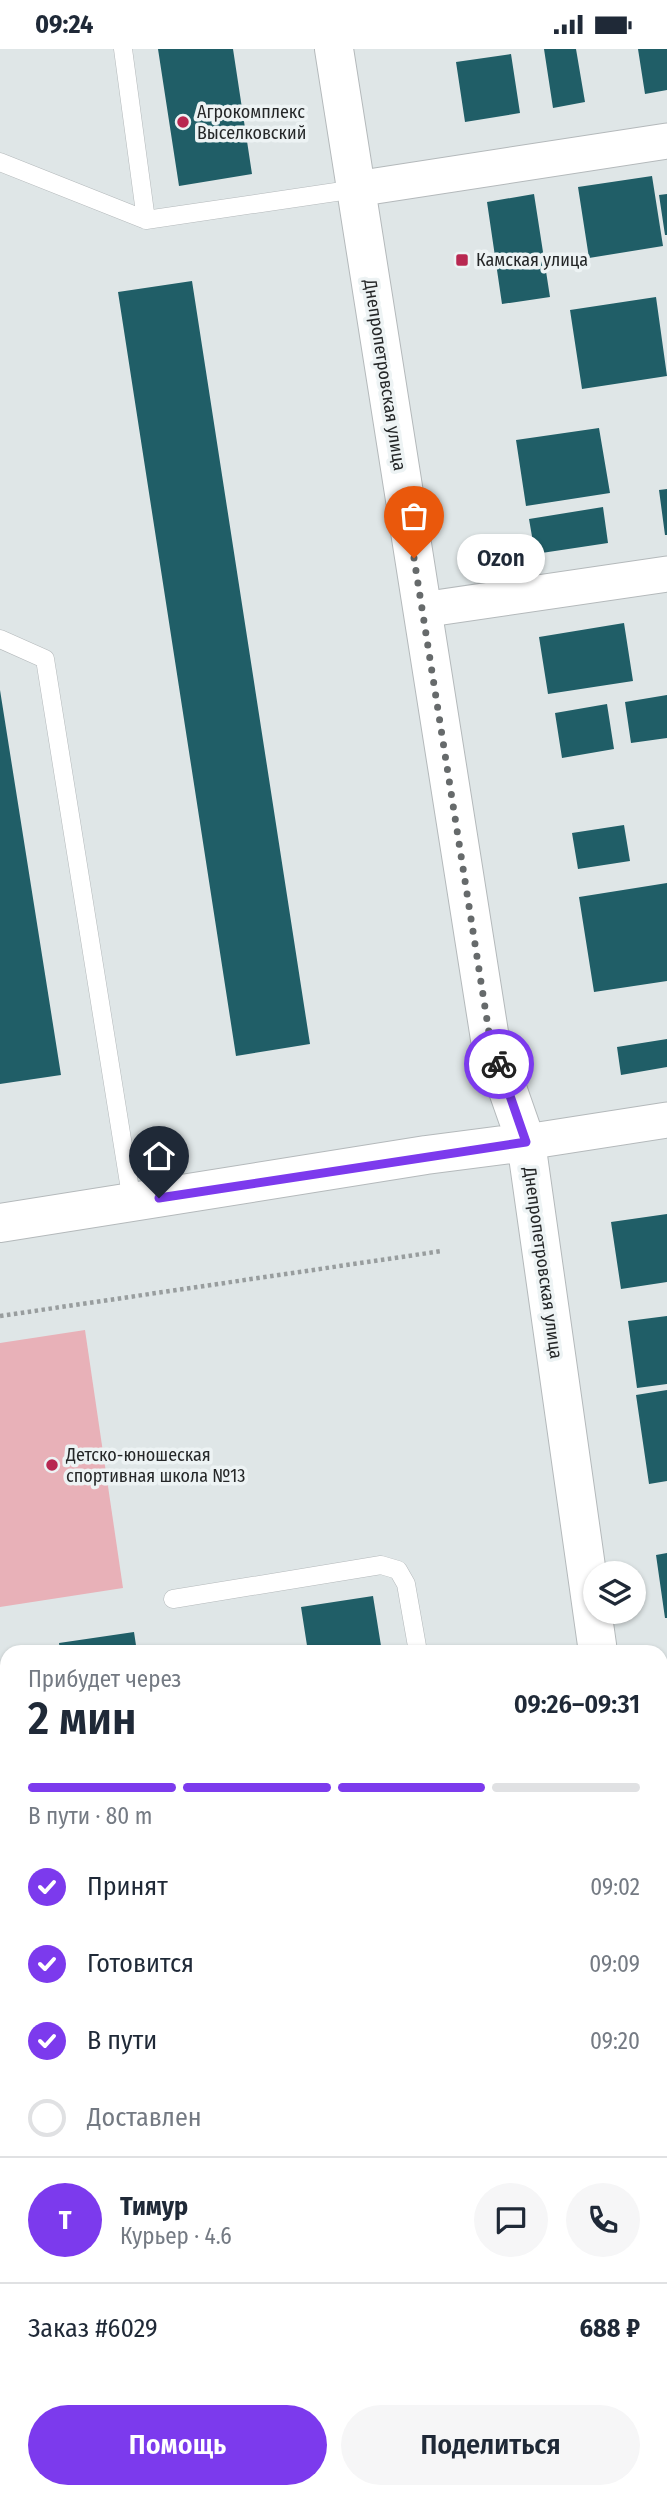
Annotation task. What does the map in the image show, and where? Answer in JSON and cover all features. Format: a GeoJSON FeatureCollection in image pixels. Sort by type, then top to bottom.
{"type":"FeatureCollection","features":[{"type":"Feature","properties":{"kind":"street","name":"Днепропетровская улица"},"geometry":{"type":"LineString","coordinates":[[334,49],[490,1039],[526,1142],[597,1645]]}},
{"type":"Feature","properties":{"kind":"street"},"geometry":{"type":"LineString","coordinates":[[356,190],[667,141]]}},
{"type":"Feature","properties":{"kind":"street"},"geometry":{"type":"LineString","coordinates":[[422,610],[667,574]]}},
{"type":"Feature","properties":{"kind":"street"},"geometry":{"type":"LineString","coordinates":[[0,1223],[667,1120]]}},
{"type":"Feature","properties":{"kind":"lane"},"geometry":{"type":"LineString","coordinates":[[123,49],[146,220]]}},
{"type":"Feature","properties":{"kind":"lane"},"geometry":{"type":"LineString","coordinates":[[0,162],[146,220],[356,190]]}},
{"type":"Feature","properties":{"kind":"lane"},"geometry":{"type":"LineString","coordinates":[[0,639],[45,659],[132,1202]]}},
{"type":"Feature","properties":{"kind":"lane"},"geometry":{"type":"LineString","coordinates":[[173,1599],[382,1565],[398,1570],[406,1584],[417,1645]]}},
{"type":"Feature","properties":{"kind":"path"},"geometry":{"type":"LineString","coordinates":[[0,1316],[442,1251]]}},
{"type":"Feature","properties":{"kind":"shaded area","name":"Детско-юношеская спортивная школа №13"},"geometry":{"type":"Polygon","coordinates":[[[85,1330],[123,1588],[0,1607],[0,1343],[85,1330]]]}},
{"type":"Feature","properties":{"kind":"building"},"geometry":{"type":"Polygon","coordinates":[[[158,49],[233,49],[252,174],[179,186],[158,49]]]}},
{"type":"Feature","properties":{"kind":"building"},"geometry":{"type":"Polygon","coordinates":[[[544,49],[576,49],[585,102],[553,108],[544,49]]]}},
{"type":"Feature","properties":{"kind":"building"},"geometry":{"type":"Polygon","coordinates":[[[638,49],[667,49],[667,90],[645,94],[638,49]]]}},
{"type":"Feature","properties":{"kind":"building"},"geometry":{"type":"Polygon","coordinates":[[[511,54],[520,113],[465,122],[456,62],[511,54]]]}},
{"type":"Feature","properties":{"kind":"building"},"geometry":{"type":"Polygon","coordinates":[[[652,176],[663,246],[589,258],[578,187],[652,176]]]}},
{"type":"Feature","properties":{"kind":"building"},"geometry":{"type":"Polygon","coordinates":[[[534,194],[550,297],[502,304],[487,202],[534,194]]]}},
{"type":"Feature","properties":{"kind":"building"},"geometry":{"type":"Polygon","coordinates":[[[667,194],[667,235],[665,235],[659,195],[667,194]]]}},
{"type":"Feature","properties":{"kind":"building"},"geometry":{"type":"Polygon","coordinates":[[[192,281],[310,1044],[236,1056],[118,292],[192,281]]]}},
{"type":"Feature","properties":{"kind":"building"},"geometry":{"type":"Polygon","coordinates":[[[656,297],[667,376],[582,389],[570,310],[656,297]]]}},
{"type":"Feature","properties":{"kind":"building"},"geometry":{"type":"Polygon","coordinates":[[[599,428],[610,493],[526,506],[516,440],[599,428]]]}},
{"type":"Feature","properties":{"kind":"building"},"geometry":{"type":"Polygon","coordinates":[[[667,489],[667,535],[665,535],[659,490],[667,489]]]}},
{"type":"Feature","properties":{"kind":"building"},"geometry":{"type":"Polygon","coordinates":[[[603,507],[608,543],[535,554],[529,519],[603,507]]]}},
{"type":"Feature","properties":{"kind":"building"},"geometry":{"type":"Polygon","coordinates":[[[624,623],[633,681],[548,694],[539,637],[624,623]]]}},
{"type":"Feature","properties":{"kind":"building"},"geometry":{"type":"Polygon","coordinates":[[[0,690],[61,1075],[0,1084],[0,690]]]}},
{"type":"Feature","properties":{"kind":"building"},"geometry":{"type":"Polygon","coordinates":[[[667,695],[667,738],[631,743],[625,702],[667,695]]]}},
{"type":"Feature","properties":{"kind":"building"},"geometry":{"type":"Polygon","coordinates":[[[607,704],[614,749],[562,758],[555,713],[607,704]]]}},
{"type":"Feature","properties":{"kind":"building"},"geometry":{"type":"Polygon","coordinates":[[[624,825],[630,861],[578,869],[572,833],[624,825]]]}},
{"type":"Feature","properties":{"kind":"building"},"geometry":{"type":"Polygon","coordinates":[[[667,883],[667,981],[594,992],[579,897],[667,883]]]}},
{"type":"Feature","properties":{"kind":"building"},"geometry":{"type":"Polygon","coordinates":[[[667,1039],[667,1067],[621,1075],[617,1047],[667,1039]]]}},
{"type":"Feature","properties":{"kind":"building"},"geometry":{"type":"Polygon","coordinates":[[[667,1214],[667,1282],[621,1289],[611,1222],[667,1214]]]}},
{"type":"Feature","properties":{"kind":"building"},"geometry":{"type":"Polygon","coordinates":[[[667,1316],[667,1384],[637,1388],[628,1321],[667,1316]]]}},
{"type":"Feature","properties":{"kind":"building"},"geometry":{"type":"Polygon","coordinates":[[[667,1390],[667,1481],[649,1484],[636,1395],[667,1390]]]}},
{"type":"Feature","properties":{"kind":"building"},"geometry":{"type":"Polygon","coordinates":[[[667,1553],[667,1618],[665,1618],[656,1555],[667,1553]]]}},
{"type":"Feature","properties":{"kind":"building"},"geometry":{"type":"Polygon","coordinates":[[[373,1596],[381,1645],[307,1645],[301,1607],[373,1596]]]}},
{"type":"Feature","properties":{"kind":"building"},"geometry":{"type":"Polygon","coordinates":[[[134,1632],[136,1645],[59,1645],[134,1632]]]}},
{"type":"Feature","properties":{"kind":"way so far"},"geometry":{"type":"LineString","coordinates":[[414,558],[490,1039],[499,1064]]}},
{"type":"Feature","properties":{"kind":"place","name":"Агрокомплекс Выселковский"},"geometry":{"type":"Point","coordinates":[183,122]}},
{"type":"Feature","properties":{"kind":"place","name":"Камская улица"},"geometry":{"type":"Point","coordinates":[462,260]}},
{"type":"Feature","properties":{"kind":"place","name":"Ozon"},"geometry":{"type":"Point","coordinates":[414,558]}},
{"type":"Feature","properties":{"kind":"place","name":"Детско-юношеская спортивная школа №13"},"geometry":{"type":"Point","coordinates":[52,1465]}},
{"type":"Feature","properties":{"kind":"route"},"geometry":{"type":"LineString","coordinates":[[159,1198],[426,1155],[526,1142],[499,1064]]}}]}
